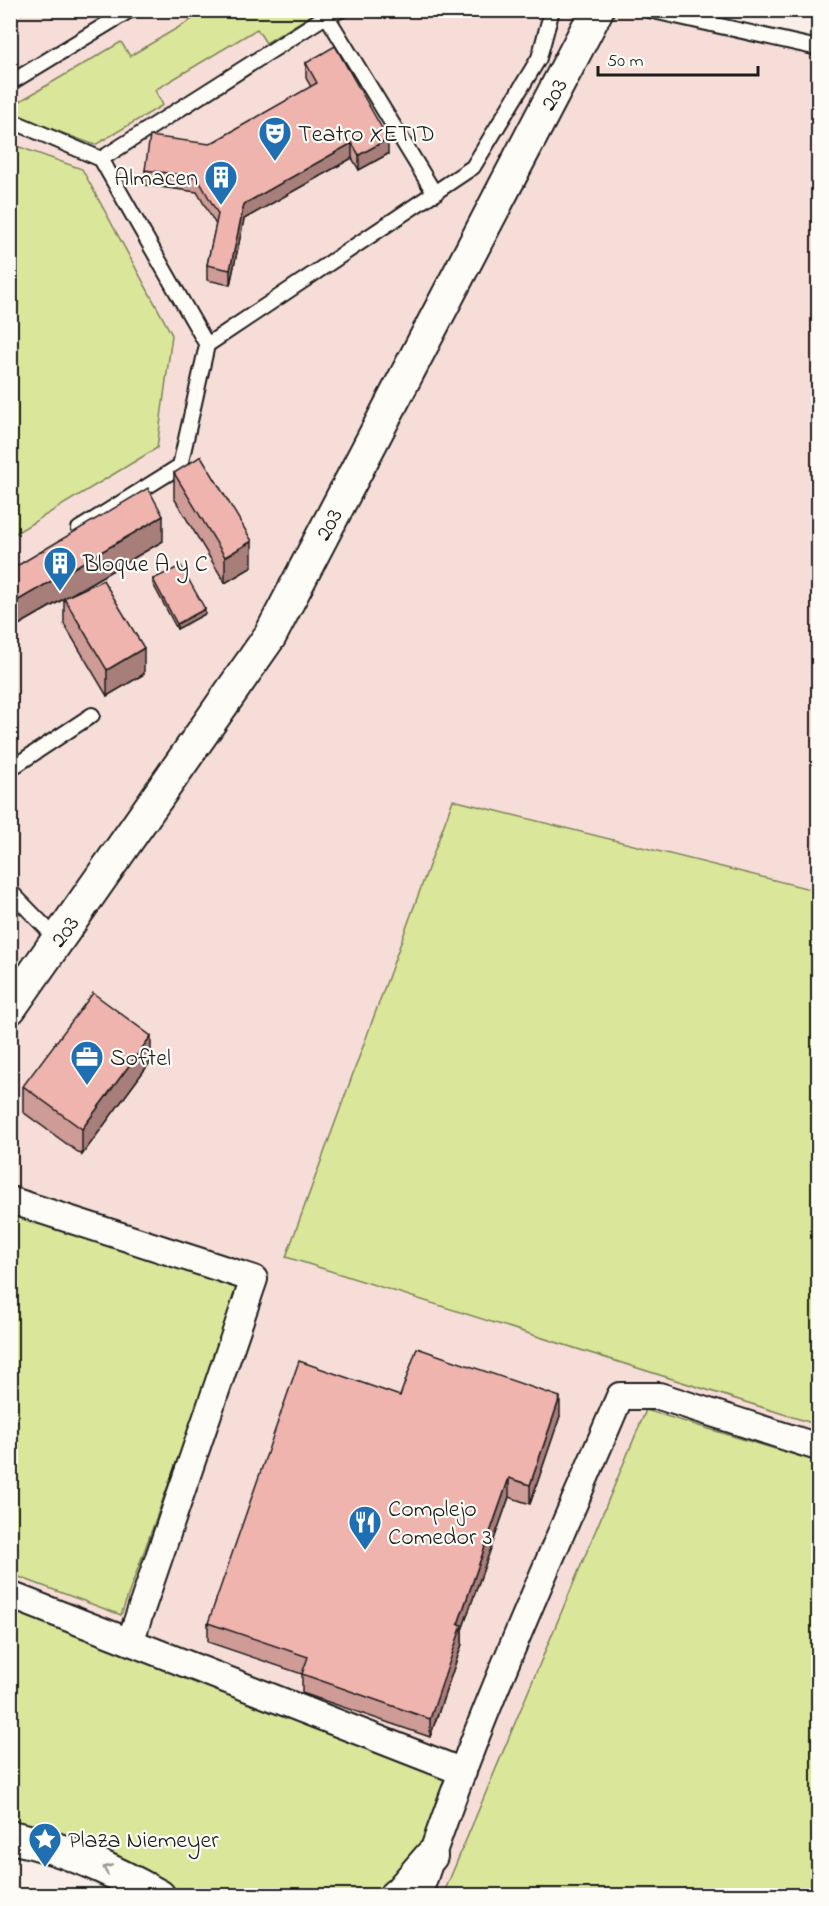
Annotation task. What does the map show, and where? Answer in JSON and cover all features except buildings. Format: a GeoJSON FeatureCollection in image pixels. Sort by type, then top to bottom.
{"type":"FeatureCollection","features":[{"type":"Feature","properties":{"kind":"street","name":"203"},"geometry":{"type":"LineString","coordinates":[[10,1008],[270,636],[597,10]]}},
{"type":"Feature","properties":{"kind":"street"},"geometry":{"type":"LineString","coordinates":[[10,1200],[254,1279],[130,1642]]}},
{"type":"Feature","properties":{"kind":"street"},"geometry":{"type":"LineString","coordinates":[[418,1896],[463,1772],[620,1396],[659,1396],[819,1447]]}},
{"type":"Feature","properties":{"kind":"street"},"geometry":{"type":"LineString","coordinates":[[10,1595],[463,1772]]}},
{"type":"Feature","properties":{"kind":"street"},"geometry":{"type":"LineString","coordinates":[[10,1837],[79,1857],[116,1872],[159,1896]]}},
{"type":"Feature","properties":{"kind":"street"},"geometry":{"type":"LineString","coordinates":[[395,1896],[431,1856]]}},
{"type":"Feature","properties":{"kind":"lane"},"geometry":{"type":"LineString","coordinates":[[10,83],[130,10]]}},
{"type":"Feature","properties":{"kind":"lane"},"geometry":{"type":"LineString","coordinates":[[101,159],[324,13],[341,10]]}},
{"type":"Feature","properties":{"kind":"lane"},"geometry":{"type":"LineString","coordinates":[[207,345],[473,167],[539,58],[552,10]]}},
{"type":"Feature","properties":{"kind":"lane"},"geometry":{"type":"LineString","coordinates":[[649,10],[819,48]]}},
{"type":"Feature","properties":{"kind":"lane"},"geometry":{"type":"LineString","coordinates":[[324,13],[435,194]]}},
{"type":"Feature","properties":{"kind":"lane"},"geometry":{"type":"LineString","coordinates":[[10,120],[101,159],[207,345],[180,466],[63,540]]}},
{"type":"Feature","properties":{"kind":"lane"},"geometry":{"type":"LineString","coordinates":[[10,770],[92,716]]}},
{"type":"Feature","properties":{"kind":"lane"},"geometry":{"type":"LineString","coordinates":[[10,891],[58,940]]}},
{"type":"Feature","properties":{"kind":"shaded area"},"geometry":{"type":"Polygon","coordinates":[[[624,10],[818,54],[818,1895],[138,1895],[11,1847],[11,11],[624,10]]]}},
{"type":"Feature","properties":{"kind":"green space"},"geometry":{"type":"Polygon","coordinates":[[[310,10],[312,15],[266,43],[257,29],[155,90],[163,105],[95,145],[11,114],[10,107],[121,42],[130,56],[206,11],[310,10]]]}},
{"type":"Feature","properties":{"kind":"green space"},"geometry":{"type":"Polygon","coordinates":[[[11,144],[82,169],[172,335],[157,448],[11,536],[11,144]]]}},
{"type":"Feature","properties":{"kind":"green space"},"geometry":{"type":"Polygon","coordinates":[[[453,800],[818,891],[818,1425],[286,1257],[453,800]]]}},
{"type":"Feature","properties":{"kind":"green space"},"geometry":{"type":"Polygon","coordinates":[[[10,1209],[240,1287],[121,1615],[11,1574],[10,1209]]]}},
{"type":"Feature","properties":{"kind":"green space"},"geometry":{"type":"Polygon","coordinates":[[[646,1410],[818,1462],[818,1895],[443,1895],[646,1410]]]}},
{"type":"Feature","properties":{"kind":"green space"},"geometry":{"type":"Polygon","coordinates":[[[10,1609],[444,1778],[436,1818],[428,1841],[405,1870],[378,1895],[179,1896],[173,1891],[11,1829],[10,1609]]]}},
{"type":"Feature","properties":{"kind":"place","name":"Teatro XETID"},"geometry":{"type":"Point","coordinates":[275,162]}},
{"type":"Feature","properties":{"kind":"place","name":"Almacen"},"geometry":{"type":"Point","coordinates":[221,206]}},
{"type":"Feature","properties":{"kind":"place","name":"Bloque A y C"},"geometry":{"type":"Point","coordinates":[60,592]}},
{"type":"Feature","properties":{"kind":"place","name":"Softel"},"geometry":{"type":"Point","coordinates":[87,1086]}},
{"type":"Feature","properties":{"kind":"place","name":"Complejo Comedor 3"},"geometry":{"type":"Point","coordinates":[365,1551]}},
{"type":"Feature","properties":{"kind":"place","name":"Plaza Niemeyer"},"geometry":{"type":"Point","coordinates":[45,1868]}}]}
